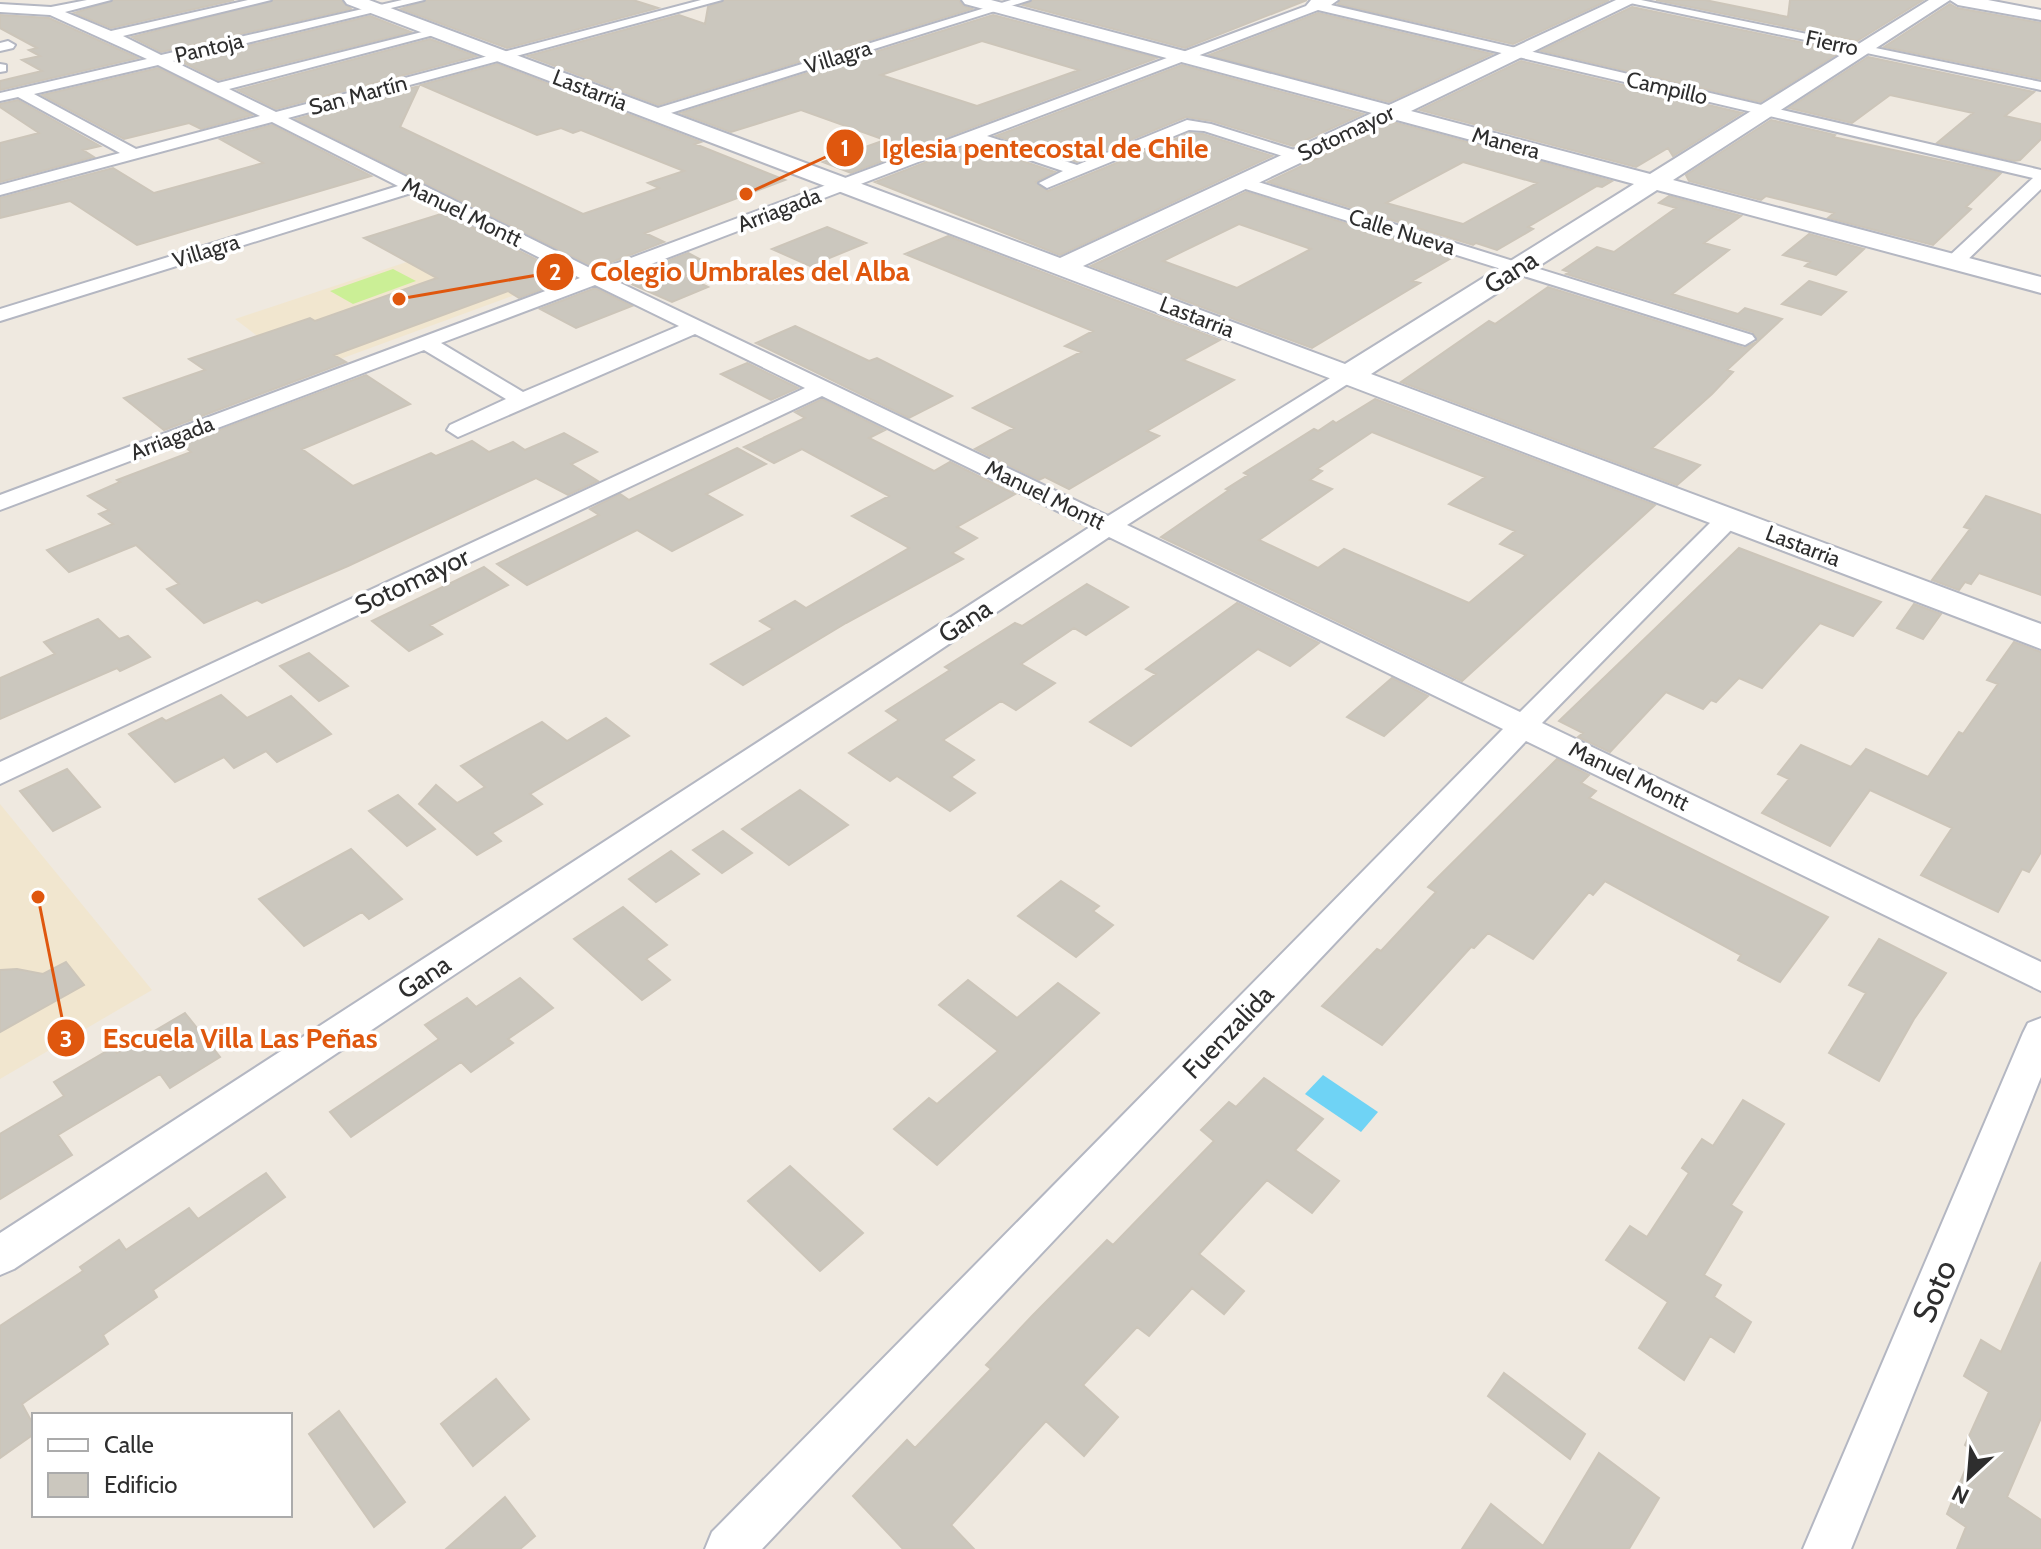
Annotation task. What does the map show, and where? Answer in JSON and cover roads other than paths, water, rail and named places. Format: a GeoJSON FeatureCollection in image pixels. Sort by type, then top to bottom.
{"type":"FeatureCollection","features":[{"type":"Feature","properties":{"kind":"main road","name":"Manera"},"geometry":{"type":"LineString","coordinates":[[971,0],[2041,285]]}},
{"type":"Feature","properties":{"kind":"main road","name":"Sotomayor"},"geometry":{"type":"LineString","coordinates":[[1063,266],[1626,0]]}},
{"type":"Feature","properties":{"kind":"main road","name":"Gana"},"geometry":{"type":"LineString","coordinates":[[1350,374],[1941,0]]}},
{"type":"Feature","properties":{"kind":"main road"},"geometry":{"type":"LineString","coordinates":[[1958,0],[2041,15]]}},
{"type":"Feature","properties":{"kind":"main road","name":"Lastarria"},"geometry":{"type":"LineString","coordinates":[[365,5],[2041,637]]}},
{"type":"Feature","properties":{"kind":"street"},"geometry":{"type":"LineString","coordinates":[[0,22],[105,0]]}},
{"type":"Feature","properties":{"kind":"street"},"geometry":{"type":"LineString","coordinates":[[110,35],[265,0]]}},
{"type":"Feature","properties":{"kind":"street","name":"Pantoja"},"geometry":{"type":"LineString","coordinates":[[0,97],[161,60],[365,5],[418,0]]}},
{"type":"Feature","properties":{"kind":"street","name":"San Martín"},"geometry":{"type":"LineString","coordinates":[[0,190],[716,0]]}},
{"type":"Feature","properties":{"kind":"street","name":"Villagra"},"geometry":{"type":"LineString","coordinates":[[653,114],[1024,0]]}},
{"type":"Feature","properties":{"kind":"street","name":"Campillo"},"geometry":{"type":"LineString","coordinates":[[1294,0],[1324,3],[1518,53],[2041,177]]}},
{"type":"Feature","properties":{"kind":"street","name":"Fierro"},"geometry":{"type":"LineString","coordinates":[[1626,0],[2041,86]]}},
{"type":"Feature","properties":{"kind":"street","name":"Arriagada"},"geometry":{"type":"LineString","coordinates":[[0,503],[976,137],[1324,3]]}},
{"type":"Feature","properties":{"kind":"street"},"geometry":{"type":"LineString","coordinates":[[0,8],[50,11]]}},
{"type":"Feature","properties":{"kind":"street","name":"Manuel Montt"},"geometry":{"type":"LineString","coordinates":[[50,11],[110,35],[597,279],[2041,977]]}},
{"type":"Feature","properties":{"kind":"street"},"geometry":{"type":"LineString","coordinates":[[216,88],[438,32]]}},
{"type":"Feature","properties":{"kind":"street"},"geometry":{"type":"LineString","coordinates":[[20,92],[134,154]]}},
{"type":"Feature","properties":{"kind":"street"},"geometry":{"type":"LineString","coordinates":[[1047,183],[1187,125],[1206,127],[1298,156]]}},
{"type":"Feature","properties":{"kind":"street"},"geometry":{"type":"LineString","coordinates":[[976,137],[1077,170]]}},
{"type":"Feature","properties":{"kind":"street"},"geometry":{"type":"LineString","coordinates":[[1954,262],[2041,177]]}},
{"type":"Feature","properties":{"kind":"street","name":"Calle Nueva"},"geometry":{"type":"LineString","coordinates":[[1242,182],[1745,339]]}},
{"type":"Feature","properties":{"kind":"street","name":"Villagra"},"geometry":{"type":"LineString","coordinates":[[0,315],[412,187]]}},
{"type":"Feature","properties":{"kind":"street"},"geometry":{"type":"LineString","coordinates":[[458,430],[697,326]]}},
{"type":"Feature","properties":{"kind":"street"},"geometry":{"type":"LineString","coordinates":[[426,343],[522,400]]}},
{"type":"Feature","properties":{"kind":"street","name":"Gana"},"geometry":{"type":"LineString","coordinates":[[0,1256],[1109,526],[1350,374]]}},
{"type":"Feature","properties":{"kind":"street","name":"Sotomayor"},"geometry":{"type":"LineString","coordinates":[[0,774],[825,387]]}},
{"type":"Feature","properties":{"kind":"street","name":"Fuenzalida"},"geometry":{"type":"LineString","coordinates":[[729,1549],[1524,725],[1729,518]]}},
{"type":"Feature","properties":{"kind":"street","name":"Soto"},"geometry":{"type":"LineString","coordinates":[[1827,1549],[2041,1033]]}},
{"type":"Feature","properties":{"kind":"water"},"geometry":{"type":"Polygon","coordinates":[[[1323,1075],[1378,1112],[1361,1132],[1305,1094],[1323,1075]]]}},
{"type":"Feature","properties":{"kind":"place","name":"Iglesia pentecostal de Chile"},"geometry":{"type":"Point","coordinates":[746,194]}},
{"type":"Feature","properties":{"kind":"place","name":"Colegio Umbrales del Alba"},"geometry":{"type":"Point","coordinates":[399,299]}},
{"type":"Feature","properties":{"kind":"place","name":"Escuela Villa Las Peñas"},"geometry":{"type":"Point","coordinates":[38,897]}}]}
